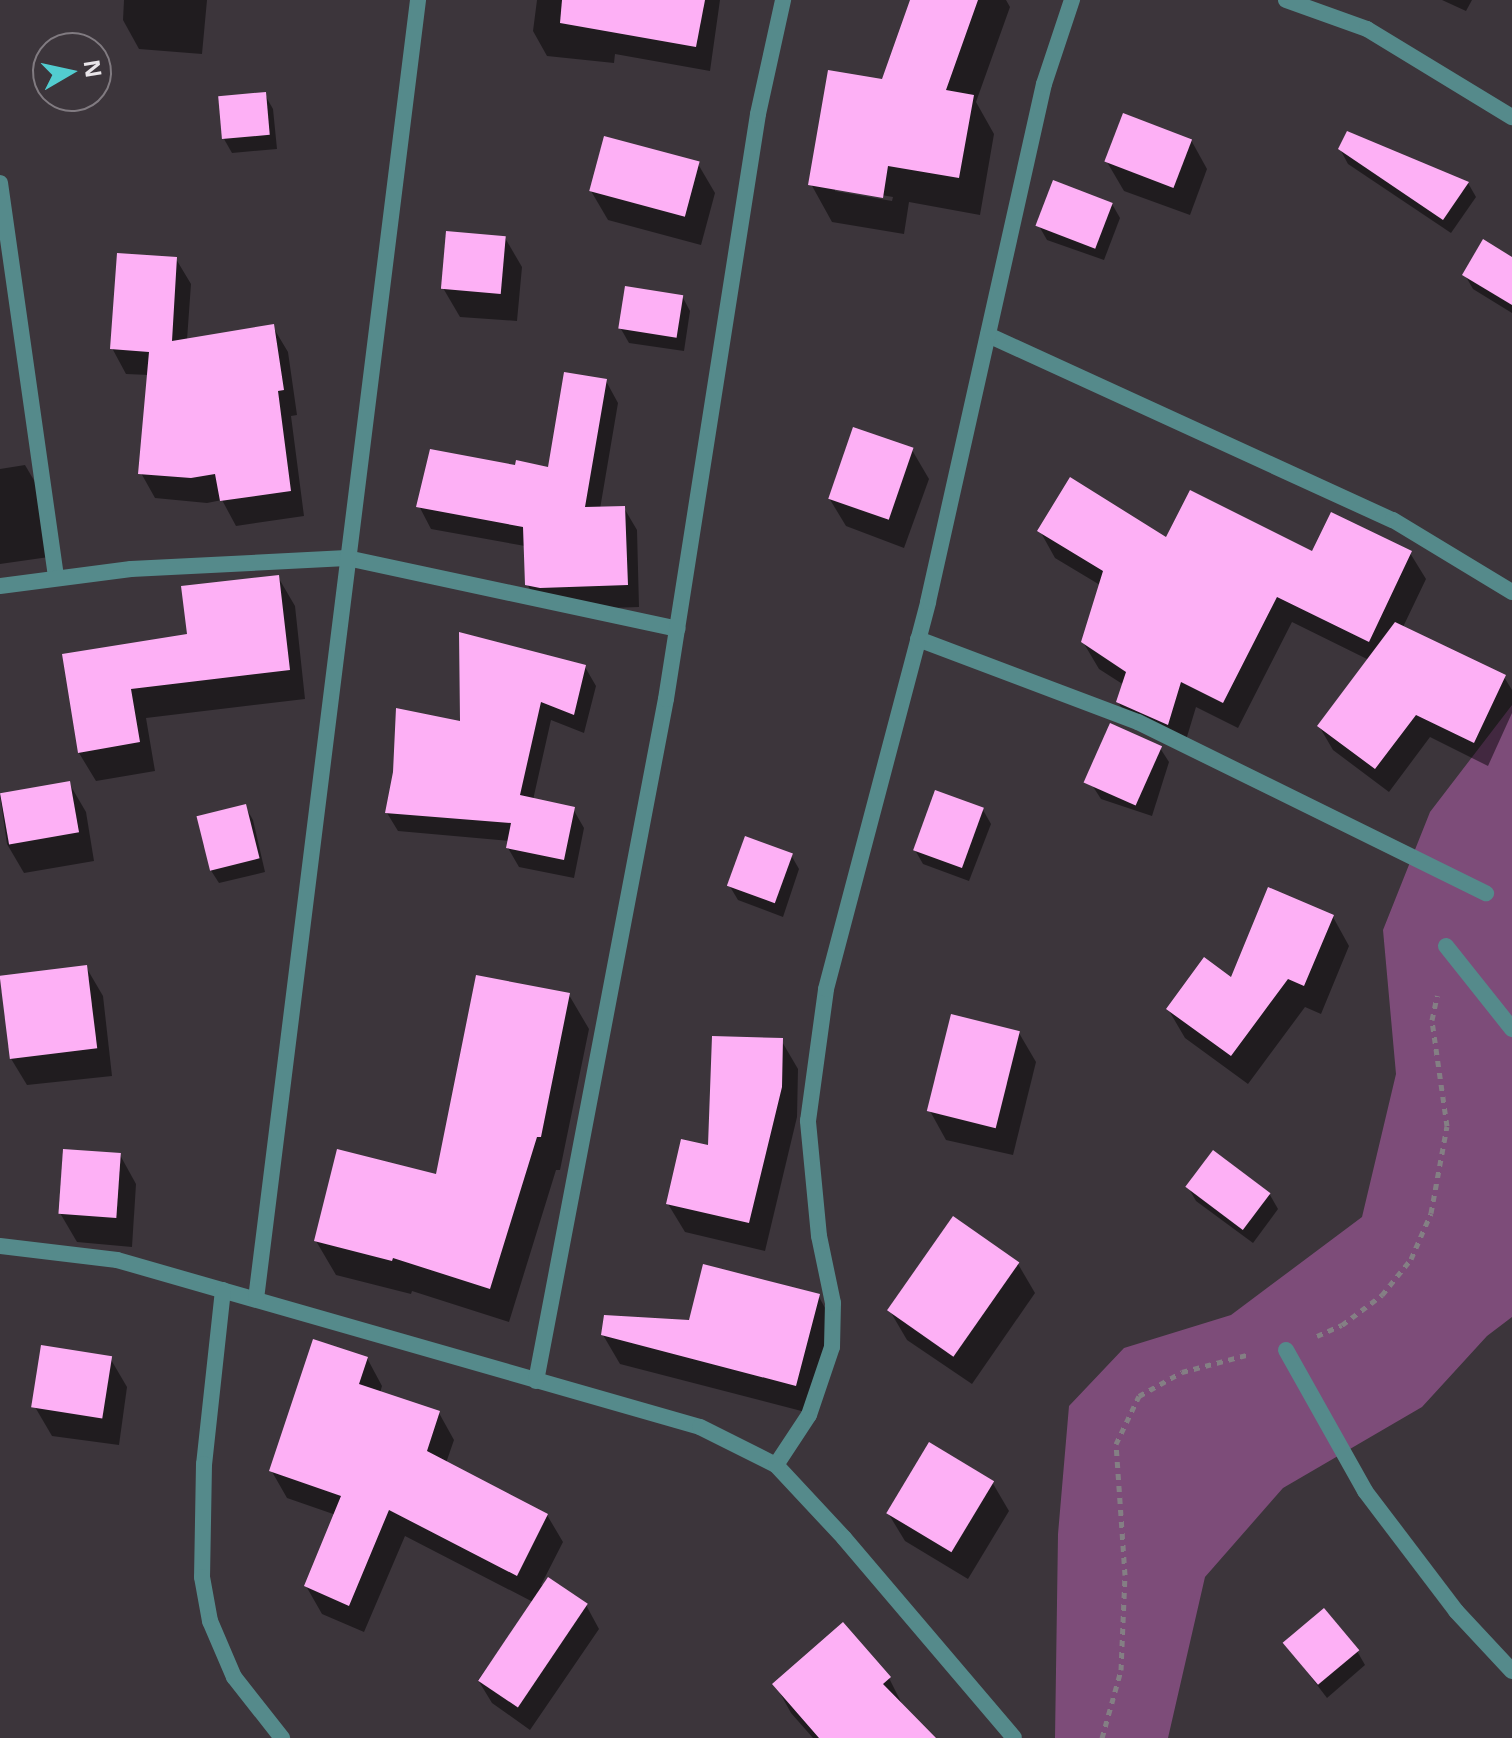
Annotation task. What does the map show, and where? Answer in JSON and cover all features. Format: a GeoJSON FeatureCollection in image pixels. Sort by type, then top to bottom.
{"type":"FeatureCollection","features":[{"type":"Feature","properties":{"kind":"street"},"geometry":{"type":"LineString","coordinates":[[256,1299],[418,0]]}},
{"type":"Feature","properties":{"kind":"street"},"geometry":{"type":"LineString","coordinates":[[536,1381],[677,629],[758,114],[783,0]]}},
{"type":"Feature","properties":{"kind":"street"},"geometry":{"type":"LineString","coordinates":[[776,1465],[809,1415],[832,1347],[833,1303],[819,1236],[808,1121],[826,989],[918,639],[1044,84],[1072,0]]}},
{"type":"Feature","properties":{"kind":"street"},"geometry":{"type":"LineString","coordinates":[[1286,0],[1367,29],[1512,117]]}},
{"type":"Feature","properties":{"kind":"street"},"geometry":{"type":"LineString","coordinates":[[0,183],[56,578]]}},
{"type":"Feature","properties":{"kind":"street"},"geometry":{"type":"LineString","coordinates":[[988,335],[1393,520],[1512,592]]}},
{"type":"Feature","properties":{"kind":"street"},"geometry":{"type":"LineString","coordinates":[[0,586],[131,569],[347,558],[677,629]]}},
{"type":"Feature","properties":{"kind":"street"},"geometry":{"type":"LineString","coordinates":[[918,639],[1138,722],[1486,893]]}},
{"type":"Feature","properties":{"kind":"street"},"geometry":{"type":"LineString","coordinates":[[1446,946],[1512,1029]]}},
{"type":"Feature","properties":{"kind":"street"},"geometry":{"type":"LineString","coordinates":[[0,1246],[117,1260],[700,1427],[776,1465],[844,1538],[1014,1738]]}},
{"type":"Feature","properties":{"kind":"street"},"geometry":{"type":"LineString","coordinates":[[223,1290],[205,1450],[202,1577],[210,1621],[234,1677],[282,1738]]}},
{"type":"Feature","properties":{"kind":"street"},"geometry":{"type":"LineString","coordinates":[[1286,1350],[1365,1491],[1456,1611],[1512,1671]]}},
{"type":"Feature","properties":{"kind":"path"},"geometry":{"type":"LineString","coordinates":[[1102,1738],[1121,1670],[1125,1575],[1116,1444],[1139,1396],[1182,1372],[1238,1355],[1286,1350],[1342,1325],[1382,1295],[1411,1259],[1431,1213],[1447,1126],[1432,1020],[1446,946]]}},
{"type":"Feature","properties":{"kind":"shaded area"},"geometry":{"type":"Polygon","coordinates":[[[1512,705],[1512,1317],[1487,1336],[1422,1407],[1283,1488],[1205,1577],[1168,1738],[1055,1738],[1058,1534],[1069,1406],[1124,1348],[1231,1315],[1362,1217],[1396,1074],[1383,930],[1430,812],[1512,705]]]}},
{"type":"Feature","properties":{"kind":"building"},"geometry":{"type":"Polygon","coordinates":[[[562,0],[705,0],[696,47],[560,23],[562,0]]]}},
{"type":"Feature","properties":{"kind":"building"},"geometry":{"type":"Polygon","coordinates":[[[910,0],[978,0],[946,90],[974,95],[959,178],[888,166],[883,198],[808,185],[828,70],[882,79],[910,0]]]}},
{"type":"Feature","properties":{"kind":"building"},"geometry":{"type":"Polygon","coordinates":[[[266,92],[270,135],[222,139],[218,96],[266,92]]]}},
{"type":"Feature","properties":{"kind":"building"},"geometry":{"type":"Polygon","coordinates":[[[1123,113],[1192,140],[1173,188],[1104,162],[1123,113]]]}},
{"type":"Feature","properties":{"kind":"building"},"geometry":{"type":"Polygon","coordinates":[[[1347,131],[1469,182],[1443,220],[1338,149],[1347,131]]]}},
{"type":"Feature","properties":{"kind":"building"},"geometry":{"type":"Polygon","coordinates":[[[604,136],[700,162],[685,217],[589,191],[604,136]]]}},
{"type":"Feature","properties":{"kind":"building"},"geometry":{"type":"Polygon","coordinates":[[[1053,180],[1113,203],[1095,249],[1035,226],[1053,180]]]}},
{"type":"Feature","properties":{"kind":"building"},"geometry":{"type":"Polygon","coordinates":[[[446,231],[506,236],[501,294],[441,289],[446,231]]]}},
{"type":"Feature","properties":{"kind":"building"},"geometry":{"type":"Polygon","coordinates":[[[1483,239],[1512,257],[1512,305],[1462,275],[1483,239]]]}},
{"type":"Feature","properties":{"kind":"building"},"geometry":{"type":"Polygon","coordinates":[[[117,253],[177,257],[172,341],[274,324],[284,390],[278,391],[291,491],[220,501],[215,474],[191,478],[138,474],[149,352],[110,349],[117,253]]]}},
{"type":"Feature","properties":{"kind":"building"},"geometry":{"type":"Polygon","coordinates":[[[625,286],[683,295],[677,338],[618,328],[625,286]]]}},
{"type":"Feature","properties":{"kind":"building"},"geometry":{"type":"Polygon","coordinates":[[[564,372],[607,379],[585,507],[625,506],[628,585],[540,588],[525,585],[523,527],[416,507],[430,449],[515,465],[516,460],[548,467],[564,372]]]}},
{"type":"Feature","properties":{"kind":"building"},"geometry":{"type":"Polygon","coordinates":[[[853,427],[914,448],[889,520],[828,499],[853,427]]]}},
{"type":"Feature","properties":{"kind":"building"},"geometry":{"type":"Polygon","coordinates":[[[1070,477],[1166,537],[1190,490],[1312,551],[1331,512],[1412,551],[1369,642],[1277,597],[1223,703],[1181,682],[1168,725],[1116,702],[1126,672],[1081,642],[1103,571],[1037,531],[1070,477]]]}},
{"type":"Feature","properties":{"kind":"building"},"geometry":{"type":"Polygon","coordinates":[[[279,575],[290,670],[131,689],[140,742],[78,753],[62,654],[187,634],[181,586],[279,575]]]}},
{"type":"Feature","properties":{"kind":"building"},"geometry":{"type":"Polygon","coordinates":[[[1395,622],[1506,675],[1474,743],[1416,715],[1375,769],[1317,726],[1395,622]]]}},
{"type":"Feature","properties":{"kind":"building"},"geometry":{"type":"Polygon","coordinates":[[[459,632],[586,665],[574,715],[541,702],[520,795],[575,807],[564,860],[506,848],[511,823],[385,813],[393,772],[396,708],[460,721],[459,632]]]}},
{"type":"Feature","properties":{"kind":"building"},"geometry":{"type":"Polygon","coordinates":[[[1110,723],[1162,746],[1136,806],[1084,782],[1110,723]]]}},
{"type":"Feature","properties":{"kind":"building"},"geometry":{"type":"Polygon","coordinates":[[[70,781],[79,832],[9,845],[0,793],[70,781]]]}},
{"type":"Feature","properties":{"kind":"building"},"geometry":{"type":"Polygon","coordinates":[[[935,790],[984,808],[962,868],[913,850],[935,790]]]}},
{"type":"Feature","properties":{"kind":"building"},"geometry":{"type":"Polygon","coordinates":[[[246,804],[260,858],[210,871],[197,816],[246,804]]]}},
{"type":"Feature","properties":{"kind":"building"},"geometry":{"type":"Polygon","coordinates":[[[745,836],[793,853],[775,903],[727,886],[745,836]]]}},
{"type":"Feature","properties":{"kind":"building"},"geometry":{"type":"Polygon","coordinates":[[[1268,887],[1334,915],[1304,986],[1288,979],[1231,1056],[1166,1009],[1204,957],[1231,977],[1268,887]]]}},
{"type":"Feature","properties":{"kind":"building"},"geometry":{"type":"Polygon","coordinates":[[[87,965],[97,1048],[10,1059],[0,976],[87,965]]]}},
{"type":"Feature","properties":{"kind":"building"},"geometry":{"type":"Polygon","coordinates":[[[476,975],[570,993],[541,1137],[537,1137],[490,1289],[393,1258],[392,1261],[314,1241],[337,1149],[436,1174],[476,975]]]}},
{"type":"Feature","properties":{"kind":"building"},"geometry":{"type":"Polygon","coordinates":[[[951,1014],[1020,1031],[996,1128],[927,1111],[951,1014]]]}},
{"type":"Feature","properties":{"kind":"building"},"geometry":{"type":"Polygon","coordinates":[[[712,1036],[783,1038],[782,1087],[749,1223],[666,1204],[681,1139],[708,1145],[712,1036]]]}},
{"type":"Feature","properties":{"kind":"building"},"geometry":{"type":"Polygon","coordinates":[[[63,1149],[121,1153],[116,1218],[58,1214],[63,1149]]]}},
{"type":"Feature","properties":{"kind":"building"},"geometry":{"type":"Polygon","coordinates":[[[1213,1150],[1271,1193],[1243,1230],[1185,1187],[1213,1150]]]}},
{"type":"Feature","properties":{"kind":"building"},"geometry":{"type":"Polygon","coordinates":[[[953,1216],[1019,1262],[953,1357],[887,1310],[953,1216]]]}},
{"type":"Feature","properties":{"kind":"building"},"geometry":{"type":"Polygon","coordinates":[[[703,1264],[820,1294],[796,1386],[601,1335],[604,1315],[689,1320],[703,1264]]]}},
{"type":"Feature","properties":{"kind":"building"},"geometry":{"type":"Polygon","coordinates":[[[313,1339],[368,1357],[359,1384],[440,1411],[427,1451],[548,1514],[517,1576],[389,1510],[349,1606],[304,1586],[341,1496],[269,1471],[313,1339]]]}},
{"type":"Feature","properties":{"kind":"building"},"geometry":{"type":"Polygon","coordinates":[[[41,1345],[112,1356],[102,1418],[31,1407],[41,1345]]]}},
{"type":"Feature","properties":{"kind":"building"},"geometry":{"type":"Polygon","coordinates":[[[929,1442],[994,1481],[951,1552],[886,1513],[929,1442]]]}},
{"type":"Feature","properties":{"kind":"building"},"geometry":{"type":"Polygon","coordinates":[[[548,1577],[588,1604],[518,1707],[478,1681],[548,1577]]]}},
{"type":"Feature","properties":{"kind":"building"},"geometry":{"type":"Polygon","coordinates":[[[1324,1608],[1359,1650],[1318,1685],[1283,1643],[1324,1608]]]}},
{"type":"Feature","properties":{"kind":"building"},"geometry":{"type":"Polygon","coordinates":[[[843,1622],[891,1677],[883,1684],[936,1738],[819,1738],[772,1684],[843,1622]]]}}]}
